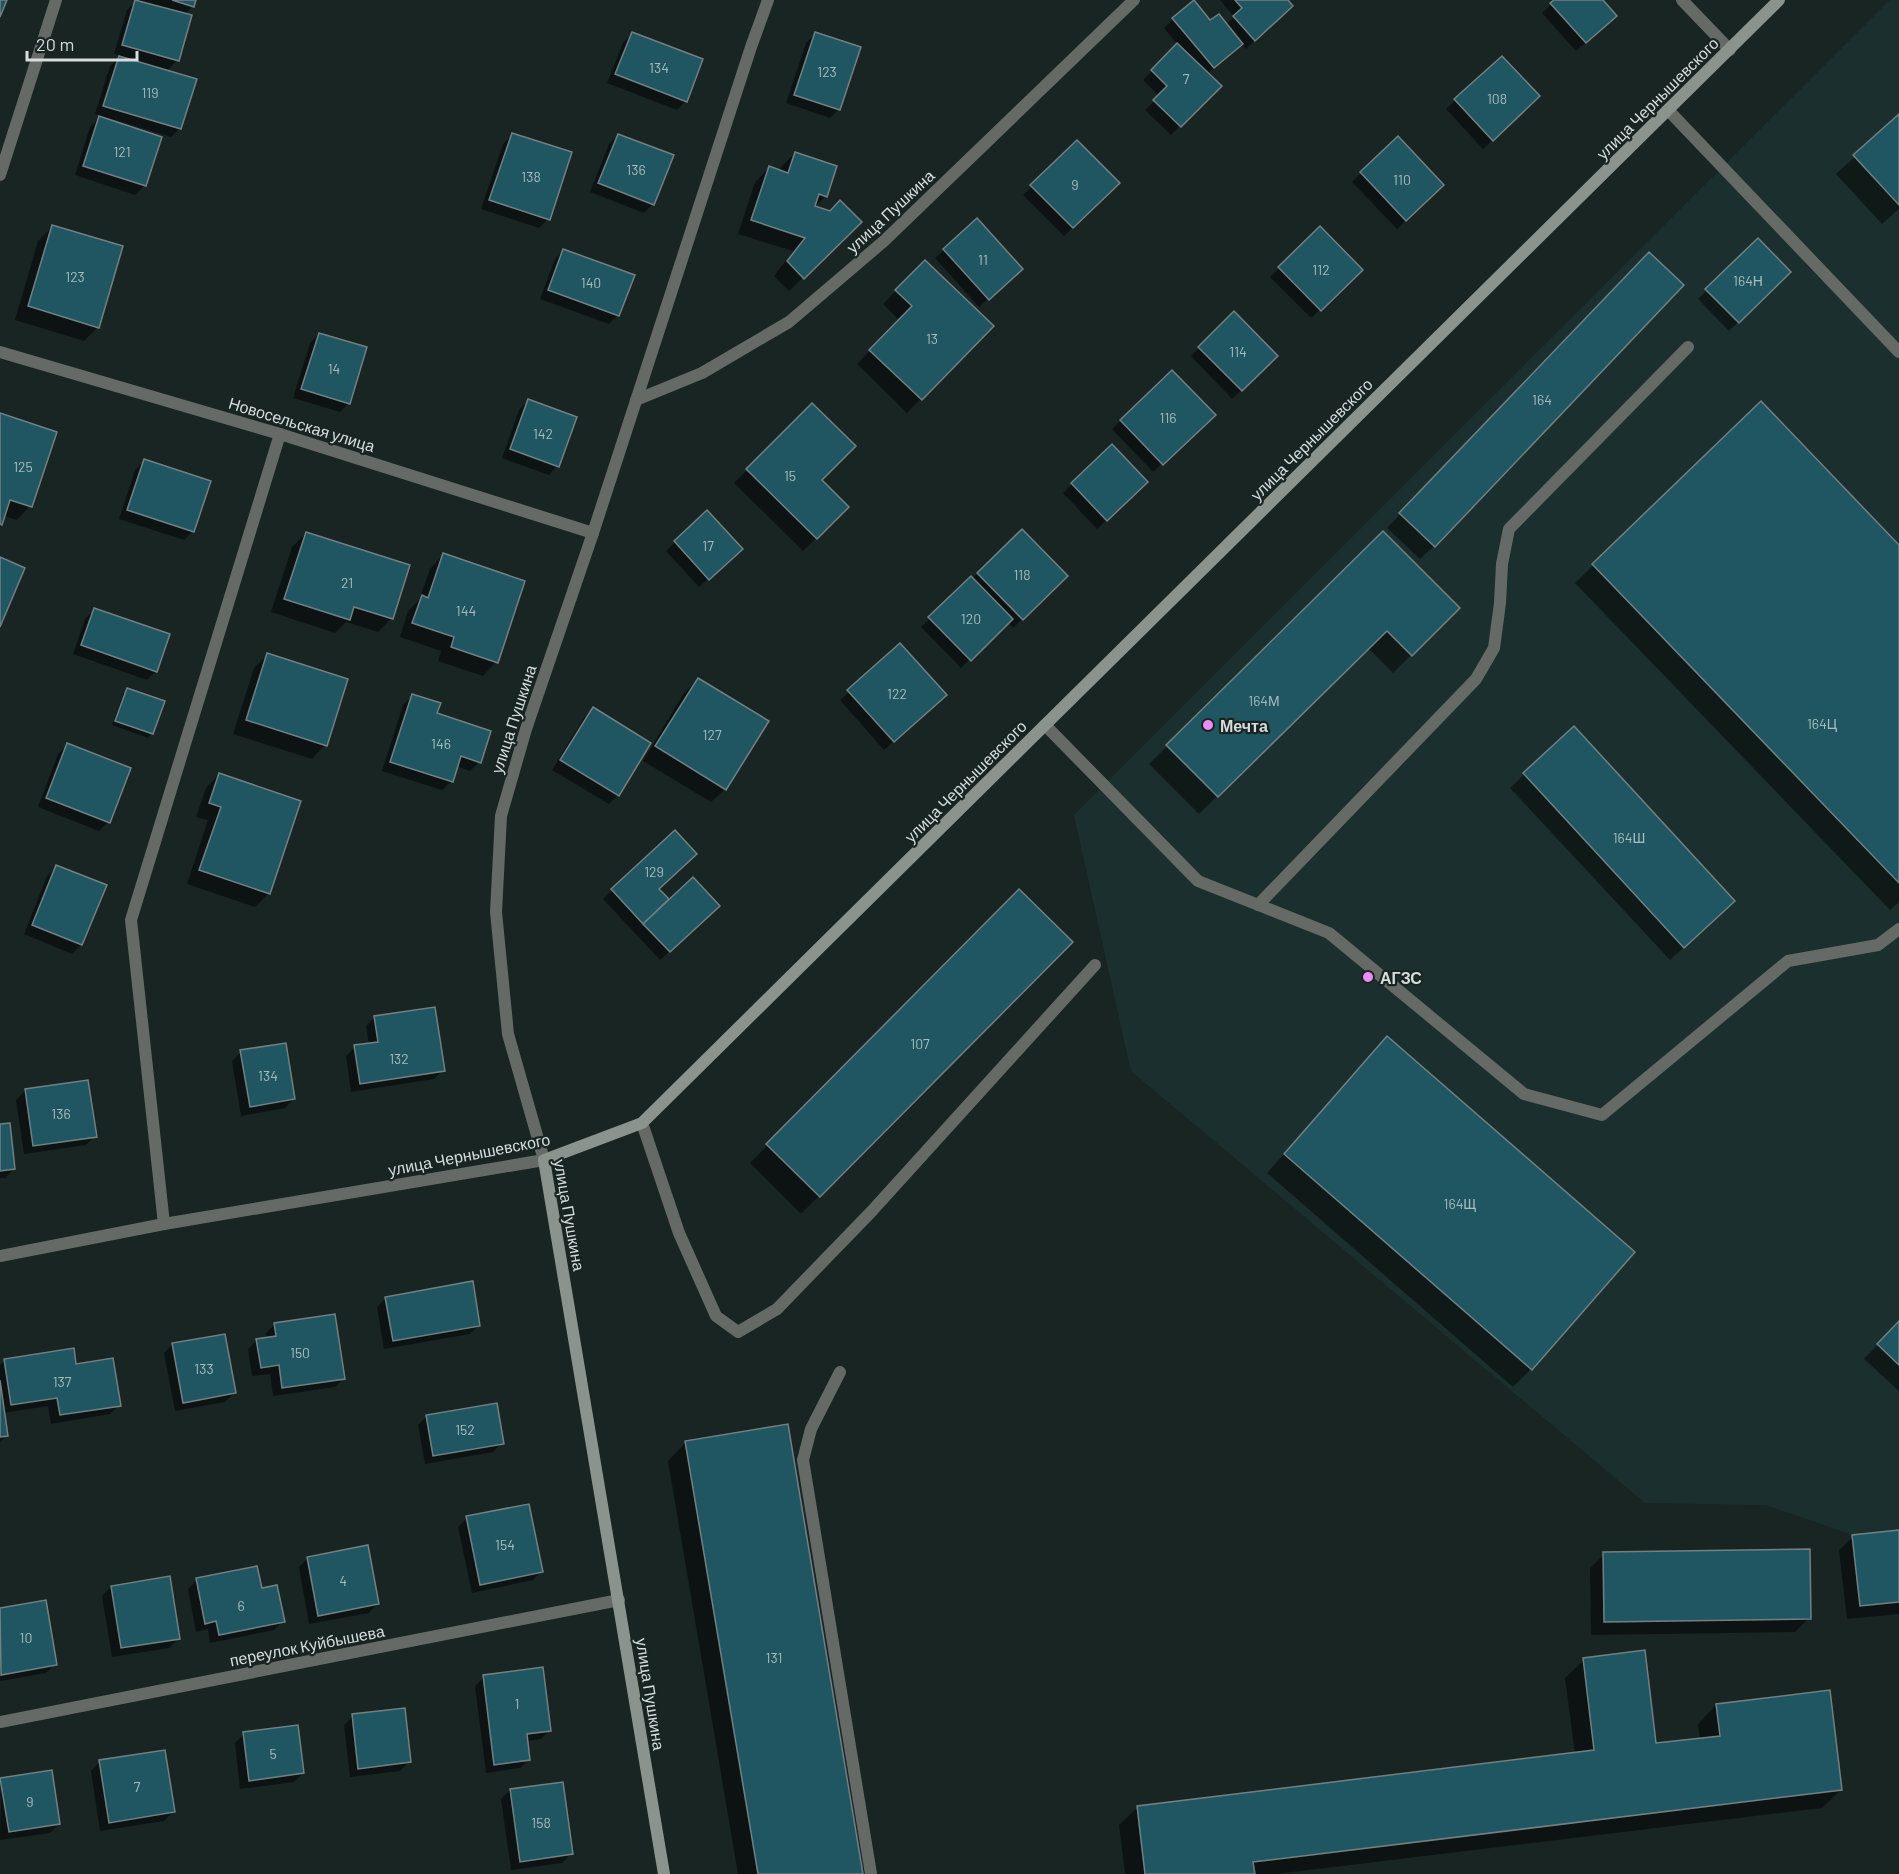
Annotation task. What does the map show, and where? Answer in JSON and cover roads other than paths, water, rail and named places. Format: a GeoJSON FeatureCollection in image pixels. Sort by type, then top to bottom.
{"type":"FeatureCollection","features":[{"type":"Feature","properties":{"kind":"street"},"geometry":{"type":"LineString","coordinates":[[0,175],[56,0]]}},
{"type":"Feature","properties":{"kind":"street","name":"улица Пушкина"},"geometry":{"type":"LineString","coordinates":[[664,1874],[620,1600],[544,1160],[508,1034],[496,912],[501,816],[526,729],[593,533],[768,0]]}},
{"type":"Feature","properties":{"kind":"street","name":"улица Пушкина"},"geometry":{"type":"LineString","coordinates":[[636,400],[702,373],[789,322],[884,241],[1134,0]]}},
{"type":"Feature","properties":{"kind":"street"},"geometry":{"type":"LineString","coordinates":[[1682,0],[1730,50]]}},
{"type":"Feature","properties":{"kind":"street","name":"улица Чернышевского"},"geometry":{"type":"LineString","coordinates":[[0,1256],[164,1224],[544,1160],[642,1123],[1779,0]]}},
{"type":"Feature","properties":{"kind":"street"},"geometry":{"type":"LineString","coordinates":[[1668,110],[1899,352]]}},
{"type":"Feature","properties":{"kind":"street"},"geometry":{"type":"LineString","coordinates":[[1258,905],[1476,680],[1494,648],[1502,564],[1509,529],[1688,347]]}},
{"type":"Feature","properties":{"kind":"street","name":"Новосельская улица"},"geometry":{"type":"LineString","coordinates":[[0,352],[280,434],[593,533]]}},
{"type":"Feature","properties":{"kind":"street"},"geometry":{"type":"LineString","coordinates":[[164,1224],[132,920],[280,434]]}},
{"type":"Feature","properties":{"kind":"street"},"geometry":{"type":"LineString","coordinates":[[1045,725],[1198,881],[1329,933],[1524,1094],[1602,1115],[1788,961],[1878,945],[1899,929]]}},
{"type":"Feature","properties":{"kind":"street"},"geometry":{"type":"LineString","coordinates":[[642,1123],[680,1233],[716,1316],[738,1332],[777,1310],[879,1203],[1095,965]]}},
{"type":"Feature","properties":{"kind":"street"},"geometry":{"type":"LineString","coordinates":[[840,1372],[811,1429],[803,1460],[871,1874]]}},
{"type":"Feature","properties":{"kind":"street","name":"переулок Куйбышева"},"geometry":{"type":"LineString","coordinates":[[0,1722],[620,1600]]}},
{"type":"Feature","properties":{"kind":"place","name":"Мечта"},"geometry":{"type":"Point","coordinates":[1208,725]}},
{"type":"Feature","properties":{"kind":"place","name":"АГЗС"},"geometry":{"type":"Point","coordinates":[1368,977]}}]}
